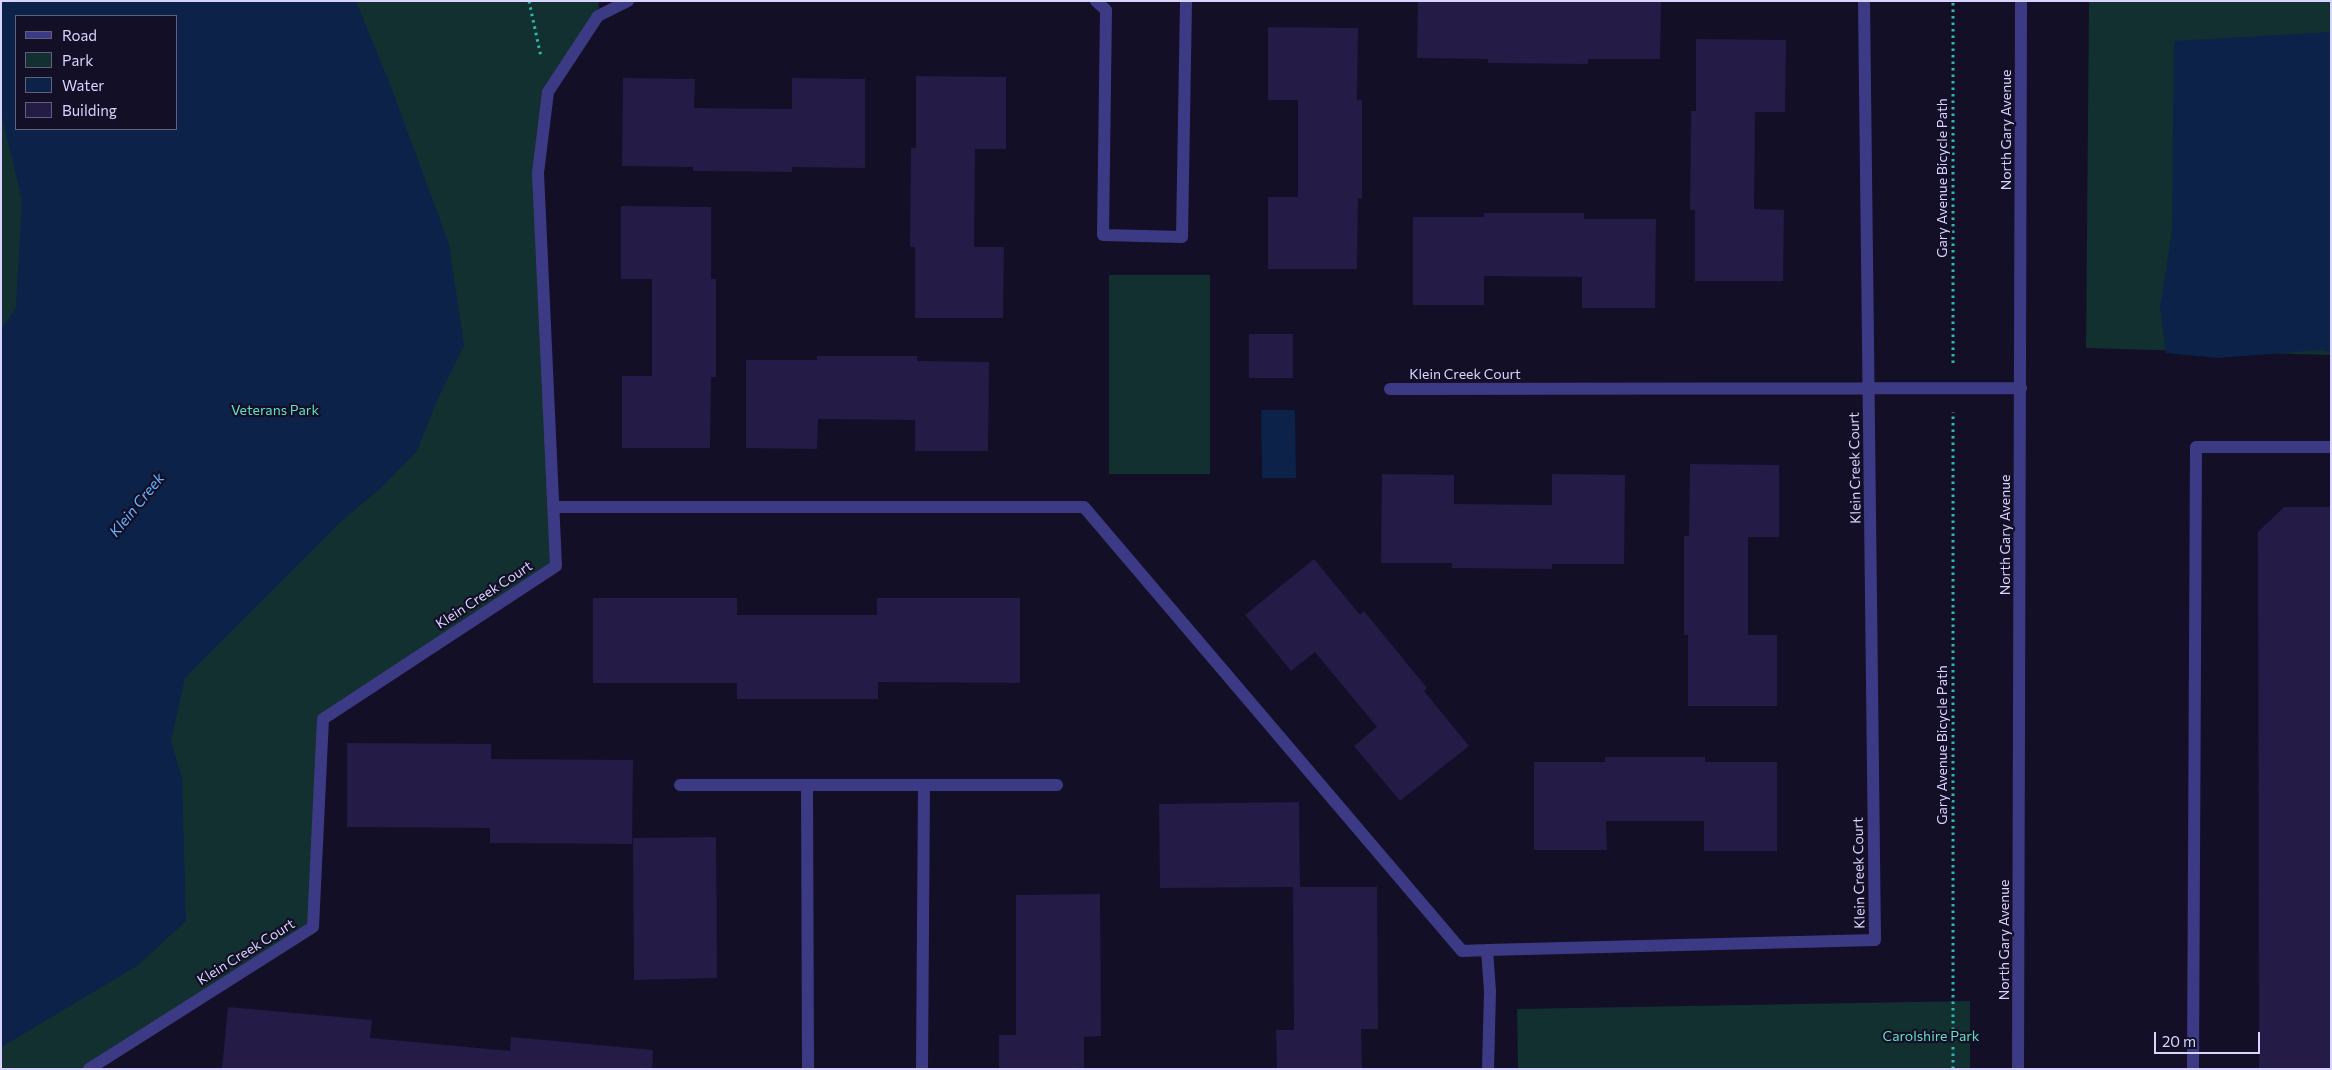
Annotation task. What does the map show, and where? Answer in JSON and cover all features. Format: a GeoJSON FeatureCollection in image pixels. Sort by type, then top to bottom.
{"type":"FeatureCollection","features":[{"type":"Feature","properties":{"kind":"street","name":"Klein Creek Court"},"geometry":{"type":"LineString","coordinates":[[89,1069],[313,927],[323,719],[556,566],[538,173],[548,92],[598,16],[628,1]]}},
{"type":"Feature","properties":{"kind":"street"},"geometry":{"type":"LineString","coordinates":[[1096,1],[1106,10],[1103,235],[1182,237],[1186,1]]}},
{"type":"Feature","properties":{"kind":"street","name":"Klein Creek Court"},"geometry":{"type":"LineString","coordinates":[[1487,950],[1875,940],[1864,1]]}},
{"type":"Feature","properties":{"kind":"street","name":"North Gary Avenue"},"geometry":{"type":"LineString","coordinates":[[2018,1069],[2021,1]]}},
{"type":"Feature","properties":{"kind":"street","name":"Klein Creek Court"},"geometry":{"type":"LineString","coordinates":[[1390,389],[2021,388]]}},
{"type":"Feature","properties":{"kind":"street"},"geometry":{"type":"LineString","coordinates":[[2193,1069],[2196,447],[2331,447]]}},
{"type":"Feature","properties":{"kind":"street"},"geometry":{"type":"LineString","coordinates":[[553,507],[1084,507],[1462,951],[1487,950],[1490,991],[1488,1069]]}},
{"type":"Feature","properties":{"kind":"street"},"geometry":{"type":"LineString","coordinates":[[680,785],[1057,785]]}},
{"type":"Feature","properties":{"kind":"street"},"geometry":{"type":"LineString","coordinates":[[807,785],[808,1069]]}},
{"type":"Feature","properties":{"kind":"street"},"geometry":{"type":"LineString","coordinates":[[922,1069],[924,785]]}},
{"type":"Feature","properties":{"kind":"path"},"geometry":{"type":"LineString","coordinates":[[529,1],[548,92]]}},
{"type":"Feature","properties":{"kind":"path","name":"Gary Avenue Bicycle Path"},"geometry":{"type":"LineString","coordinates":[[1953,356],[1954,1]]}},
{"type":"Feature","properties":{"kind":"path","name":"Gary Avenue Bicycle Path"},"geometry":{"type":"LineString","coordinates":[[1953,420],[1953,1069]]}},
{"type":"Feature","properties":{"kind":"green space","name":"Veterans Park"},"geometry":{"type":"Polygon","coordinates":[[[1,1],[599,1],[598,16],[548,92],[538,173],[556,566],[323,719],[313,927],[89,1069],[1,1069],[1,1]]]}},
{"type":"Feature","properties":{"kind":"green space"},"geometry":{"type":"Polygon","coordinates":[[[2089,1],[2331,1],[2331,355],[2086,348],[2089,1]]]}},
{"type":"Feature","properties":{"kind":"green space"},"geometry":{"type":"Polygon","coordinates":[[[1109,275],[1210,275],[1210,474],[1109,474],[1109,275]]]}},
{"type":"Feature","properties":{"kind":"green space","name":"Carolshire Park"},"geometry":{"type":"Polygon","coordinates":[[[1970,1001],[1970,1069],[1518,1069],[1517,1009],[1970,1001]]]}},
{"type":"Feature","properties":{"kind":"water","name":"Veterans Park"},"geometry":{"type":"Polygon","coordinates":[[[1,1],[356,1],[390,84],[449,244],[464,345],[436,403],[417,451],[379,490],[345,518],[185,678],[171,741],[182,778],[186,921],[137,966],[3,1046],[1,1049],[1,330],[16,307],[22,200],[1,113],[1,1]]]}},
{"type":"Feature","properties":{"kind":"water"},"geometry":{"type":"Polygon","coordinates":[[[2331,32],[2331,352],[2320,350],[2218,358],[2166,353],[2160,307],[2172,231],[2174,41],[2331,32]]]}},
{"type":"Feature","properties":{"kind":"water"},"geometry":{"type":"Polygon","coordinates":[[[1261,410],[1295,410],[1296,478],[1262,478],[1261,410]]]}},
{"type":"Feature","properties":{"kind":"building"},"geometry":{"type":"Polygon","coordinates":[[[1418,1],[1661,1],[1660,59],[1588,59],[1588,64],[1488,63],[1488,59],[1417,58],[1418,1]]]}},
{"type":"Feature","properties":{"kind":"building"},"geometry":{"type":"Polygon","coordinates":[[[1268,27],[1358,28],[1357,100],[1362,100],[1362,199],[1358,198],[1357,269],[1268,269],[1268,197],[1298,197],[1298,100],[1268,100],[1268,27]]]}},
{"type":"Feature","properties":{"kind":"building"},"geometry":{"type":"Polygon","coordinates":[[[1696,39],[1786,40],[1785,112],[1755,112],[1754,209],[1784,210],[1783,281],[1695,281],[1695,210],[1690,210],[1691,111],[1696,111],[1696,39]]]}},
{"type":"Feature","properties":{"kind":"building"},"geometry":{"type":"Polygon","coordinates":[[[916,76],[1006,77],[1006,149],[975,149],[974,247],[1004,247],[1003,318],[915,318],[915,247],[910,247],[911,148],[916,148],[916,76]]]}},
{"type":"Feature","properties":{"kind":"building"},"geometry":{"type":"Polygon","coordinates":[[[623,78],[695,79],[694,108],[792,109],[792,78],[865,79],[865,168],[792,167],[792,172],[693,171],[693,167],[622,166],[623,78]]]}},
{"type":"Feature","properties":{"kind":"building"},"geometry":{"type":"Polygon","coordinates":[[[621,206],[711,207],[711,279],[716,279],[716,377],[711,377],[710,448],[622,448],[622,376],[652,376],[652,279],[621,279],[621,206]]]}},
{"type":"Feature","properties":{"kind":"building"},"geometry":{"type":"Polygon","coordinates":[[[1484,213],[1584,213],[1584,219],[1656,219],[1655,308],[1582,308],[1582,277],[1484,276],[1484,305],[1413,305],[1413,217],[1484,217],[1484,213]]]}},
{"type":"Feature","properties":{"kind":"building"},"geometry":{"type":"Polygon","coordinates":[[[1249,334],[1293,334],[1293,378],[1249,378],[1249,334]]]}},
{"type":"Feature","properties":{"kind":"building"},"geometry":{"type":"Polygon","coordinates":[[[817,356],[917,356],[917,361],[989,362],[988,451],[915,451],[915,420],[818,419],[817,449],[746,448],[746,360],[817,360],[817,356]]]}},
{"type":"Feature","properties":{"kind":"building"},"geometry":{"type":"Polygon","coordinates":[[[1690,464],[1779,465],[1779,537],[1748,537],[1748,635],[1777,635],[1777,706],[1688,706],[1688,635],[1684,635],[1684,536],[1689,536],[1690,464]]]}},
{"type":"Feature","properties":{"kind":"building"},"geometry":{"type":"Polygon","coordinates":[[[1382,474],[1454,475],[1454,504],[1552,505],[1552,474],[1625,475],[1624,564],[1552,564],[1552,569],[1452,568],[1452,563],[1381,563],[1382,474]]]}},
{"type":"Feature","properties":{"kind":"building"},"geometry":{"type":"Polygon","coordinates":[[[2284,507],[2331,507],[2331,1069],[2259,1069],[2258,532],[2284,507]]]}},
{"type":"Feature","properties":{"kind":"building"},"geometry":{"type":"Polygon","coordinates":[[[1314,559],[1360,615],[1364,611],[1427,688],[1424,691],[1469,746],[1400,801],[1354,746],[1377,727],[1315,652],[1291,671],[1245,615],[1314,559]]]}},
{"type":"Feature","properties":{"kind":"building"},"geometry":{"type":"Polygon","coordinates":[[[593,598],[737,598],[737,615],[877,615],[877,598],[1020,598],[1020,683],[878,682],[878,699],[737,699],[737,683],[593,683],[593,598]]]}},
{"type":"Feature","properties":{"kind":"building"},"geometry":{"type":"Polygon","coordinates":[[[347,743],[491,744],[491,759],[633,760],[632,844],[490,843],[490,828],[347,827],[347,743]]]}},
{"type":"Feature","properties":{"kind":"building"},"geometry":{"type":"Polygon","coordinates":[[[1605,757],[1705,757],[1705,762],[1777,762],[1777,851],[1704,851],[1704,821],[1606,821],[1607,850],[1534,850],[1534,762],[1605,762],[1605,757]]]}},
{"type":"Feature","properties":{"kind":"building"},"geometry":{"type":"Polygon","coordinates":[[[1299,802],[1300,887],[1377,887],[1378,1029],[1361,1029],[1362,1069],[1277,1069],[1276,1030],[1294,1030],[1293,887],[1160,888],[1159,804],[1299,802]]]}},
{"type":"Feature","properties":{"kind":"building"},"geometry":{"type":"Polygon","coordinates":[[[716,837],[717,978],[634,980],[633,838],[716,837]]]}},
{"type":"Feature","properties":{"kind":"building"},"geometry":{"type":"Polygon","coordinates":[[[1100,894],[1101,1036],[1084,1037],[1084,1069],[999,1069],[999,1035],[1016,1035],[1016,895],[1100,894]]]}},
{"type":"Feature","properties":{"kind":"building"},"geometry":{"type":"Polygon","coordinates":[[[228,1007],[372,1020],[370,1038],[510,1051],[511,1037],[653,1050],[652,1069],[222,1069],[228,1007]]]}},
{"type":"Feature","properties":{"kind":"water label","name":"Klein Creek"},"geometry":{"type":"Point","coordinates":[137,505]}}]}
